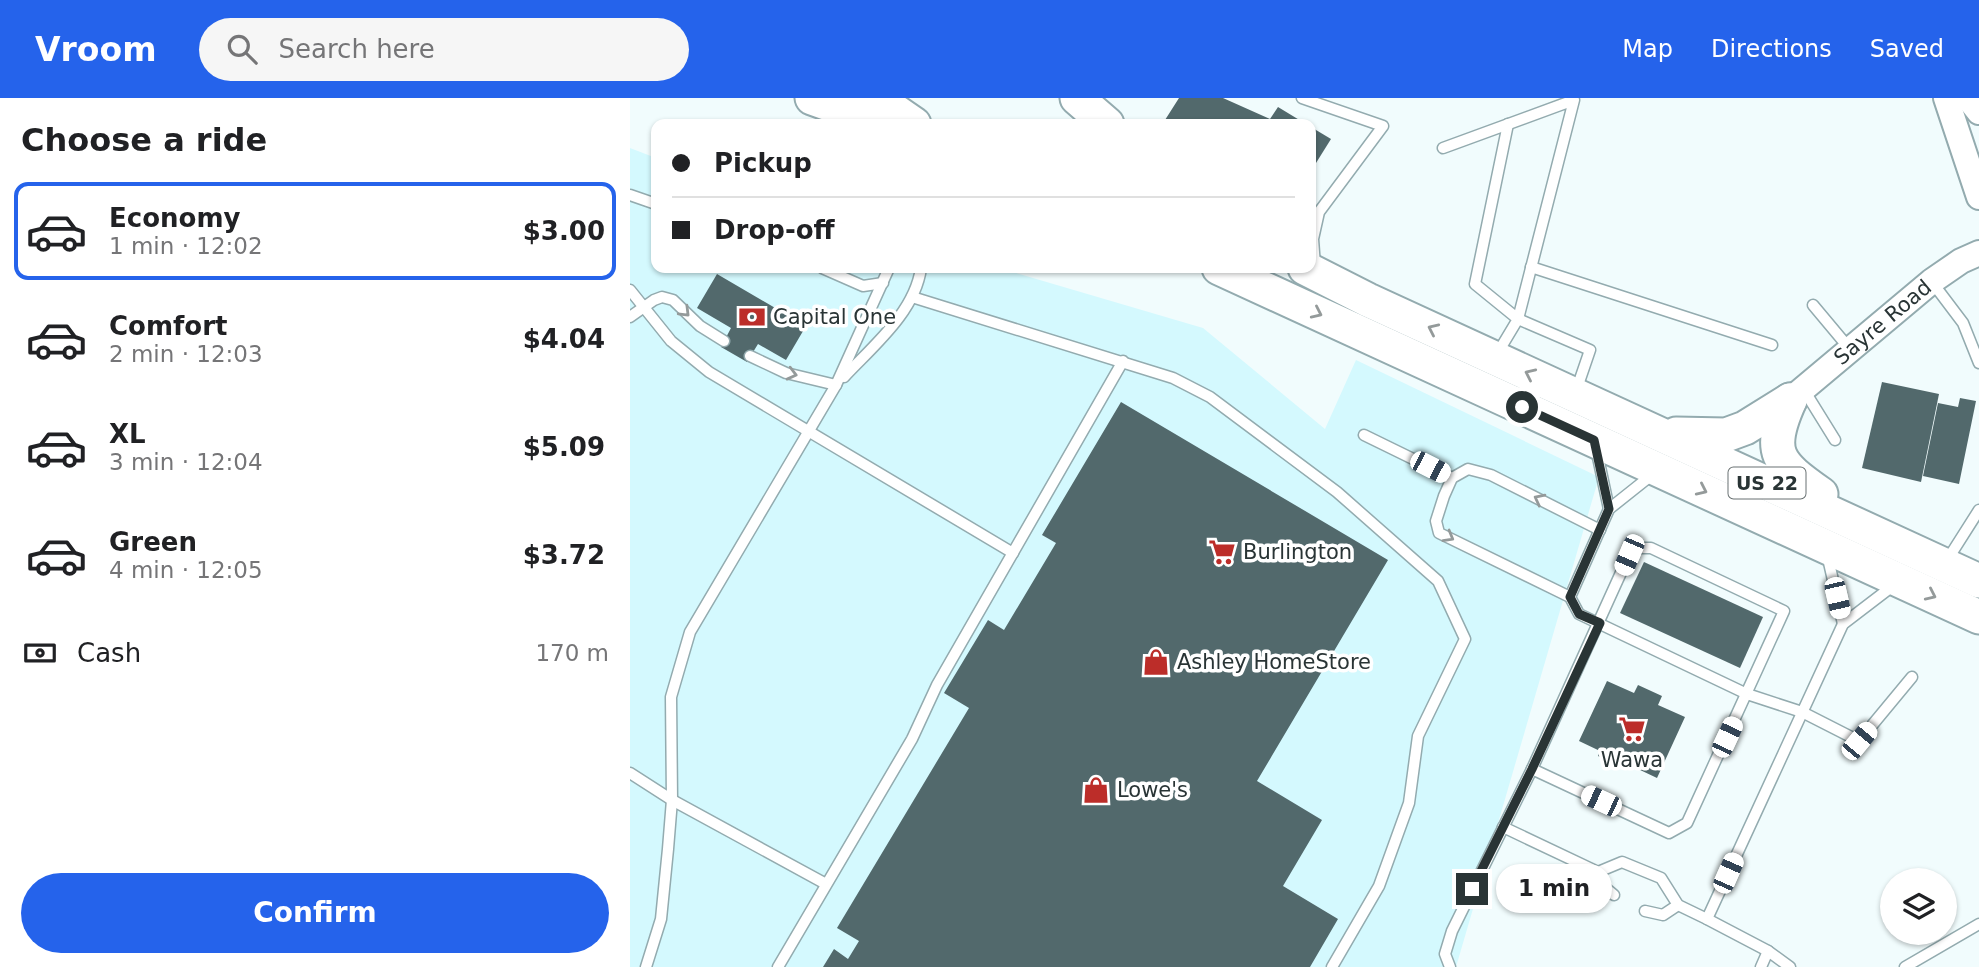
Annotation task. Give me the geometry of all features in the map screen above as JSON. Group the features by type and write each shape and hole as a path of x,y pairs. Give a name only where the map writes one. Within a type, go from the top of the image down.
{"highway":[{"path":"876,98 907,119"},
{"path":"1077,98 1101,119"},
{"path":"818,104 868,119"},
{"name":"US 22","path":"1230,273 1979,617"},
{"name":"US 22","path":"1314,273 1979,581"},
{"path":"1659,433 1726,435 1745,428 1797,394"},
{"path":"1797,394 1777,435 1778,454 1783,463 1800,479 1874,532"}],"street":[{"path":"1946,98 1979,197"},
{"path":"1968,98 1979,112"},
{"path":"1962,148 1979,169"},
{"name":"Sayre Road","path":"1797,394 1932,281 1961,261 1979,253"}],"lane":[{"path":"1302,98 1383,126 1319,212 1316,228"},
{"path":"1443,148 1574,100 1518,319 1495,358"},
{"path":"1508,124 1475,284 1518,319 1590,350 1575,394"},
{"path":"630,195 651,202"},
{"path":"1316,207 1326,202"},
{"path":"1531,267 1772,345"},
{"path":"832,273 863,286 883,283"},
{"path":"646,967 661,919 672,800 671,696 690,632 836,385 887,273"},
{"path":"836,385 883,335 912,297 919,273"},
{"path":"1932,281 1963,323 1979,363"},
{"path":"630,290 671,341 695,362 1013,553"},
{"path":"630,317 643,306 662,297 673,300 700,326 724,341"},
{"path":"912,297 1123,361 1201,391 1337,492 1438,581 1465,639 1418,736 1409,803 1379,886 1332,967"},
{"path":"1813,305 1850,349"},
{"path":"750,356 786,373 836,385"},
{"path":"778,967 912,739 937,685 1123,361"},
{"path":"1797,394 1835,440"},
{"path":"1364,435 1452,478"},
{"path":"1594,440 1609,509"},
{"path":"1600,530 1491,475 1468,469 1452,478 1436,521 1439,533 1570,597 1579,614 1747,694 1802,712 1859,741 1912,677"},
{"path":"1570,597 1609,509 1658,470"},
{"path":"1945,565 1979,510"},
{"path":"1825,547 1843,624"},
{"path":"1450,967 1445,954 1452,931 1532,769 1629,555 1639,548 1651,548 1784,611 1687,823 1669,834 1532,769"},
{"path":"1707,919 1843,624 1900,581"},
{"path":"630,773 672,800 826,884"},
{"path":"1503,827 1598,872 1602,885 1614,895"},
{"path":"1598,872 1622,862 1661,878 1678,905 1768,951 1790,967"},
{"path":"1645,911 1663,915 1678,905"},
{"path":"1905,967 1979,924"},
{"path":"1761,967 1768,951"}],"shaded area":[{"path":"630,148 651,156 651,273 1016,273 1203,328 1325,429 1356,360 1599,477 1456,967 630,967"}],"building":[{"path":"1179,98 1223,98 1270,119 1166,119"},
{"path":"1278,107 1298,119 1270,119"},
{"path":"1316,130 1331,139 1316,163"},
{"name":"Capital One","path":"717,274 806,326 786,360 758,344 747,362 721,347 731,328 697,308"},
{"path":"1882,382 1939,394 1921,482 1862,468"},
{"path":"1960,398 1976,401 1959,484 1923,476 1938,403 1958,407"},
{"path":"1121,402 1388,560 1257,781 1322,820 1283,886 1338,919 1310,967 823,967 834,949 848,959 859,941 837,928 969,708 944,693 988,620 1004,630 1056,543 1042,535"},
{"path":"1644,562 1763,617 1740,668 1620,613"},
{"name":"Wawa","path":"1607,681 1634,693 1638,685 1662,696 1658,705 1685,717 1657,778 1619,760 1617,765 1598,756 1600,751 1579,741"}],"place":[{"name":"Capital One","path":"752,317"},
{"name":"Burlington","path":"1222,552"},
{"name":"Ashley HomeStore","path":"1156,662"},
{"name":"Wawa","path":"1632,729"},
{"name":"Lowe's","path":"1096,790"}],"route":[{"path":"1472,889 1600,623 1579,614 1570,597 1609,509 1594,440 1522,407"}]}
